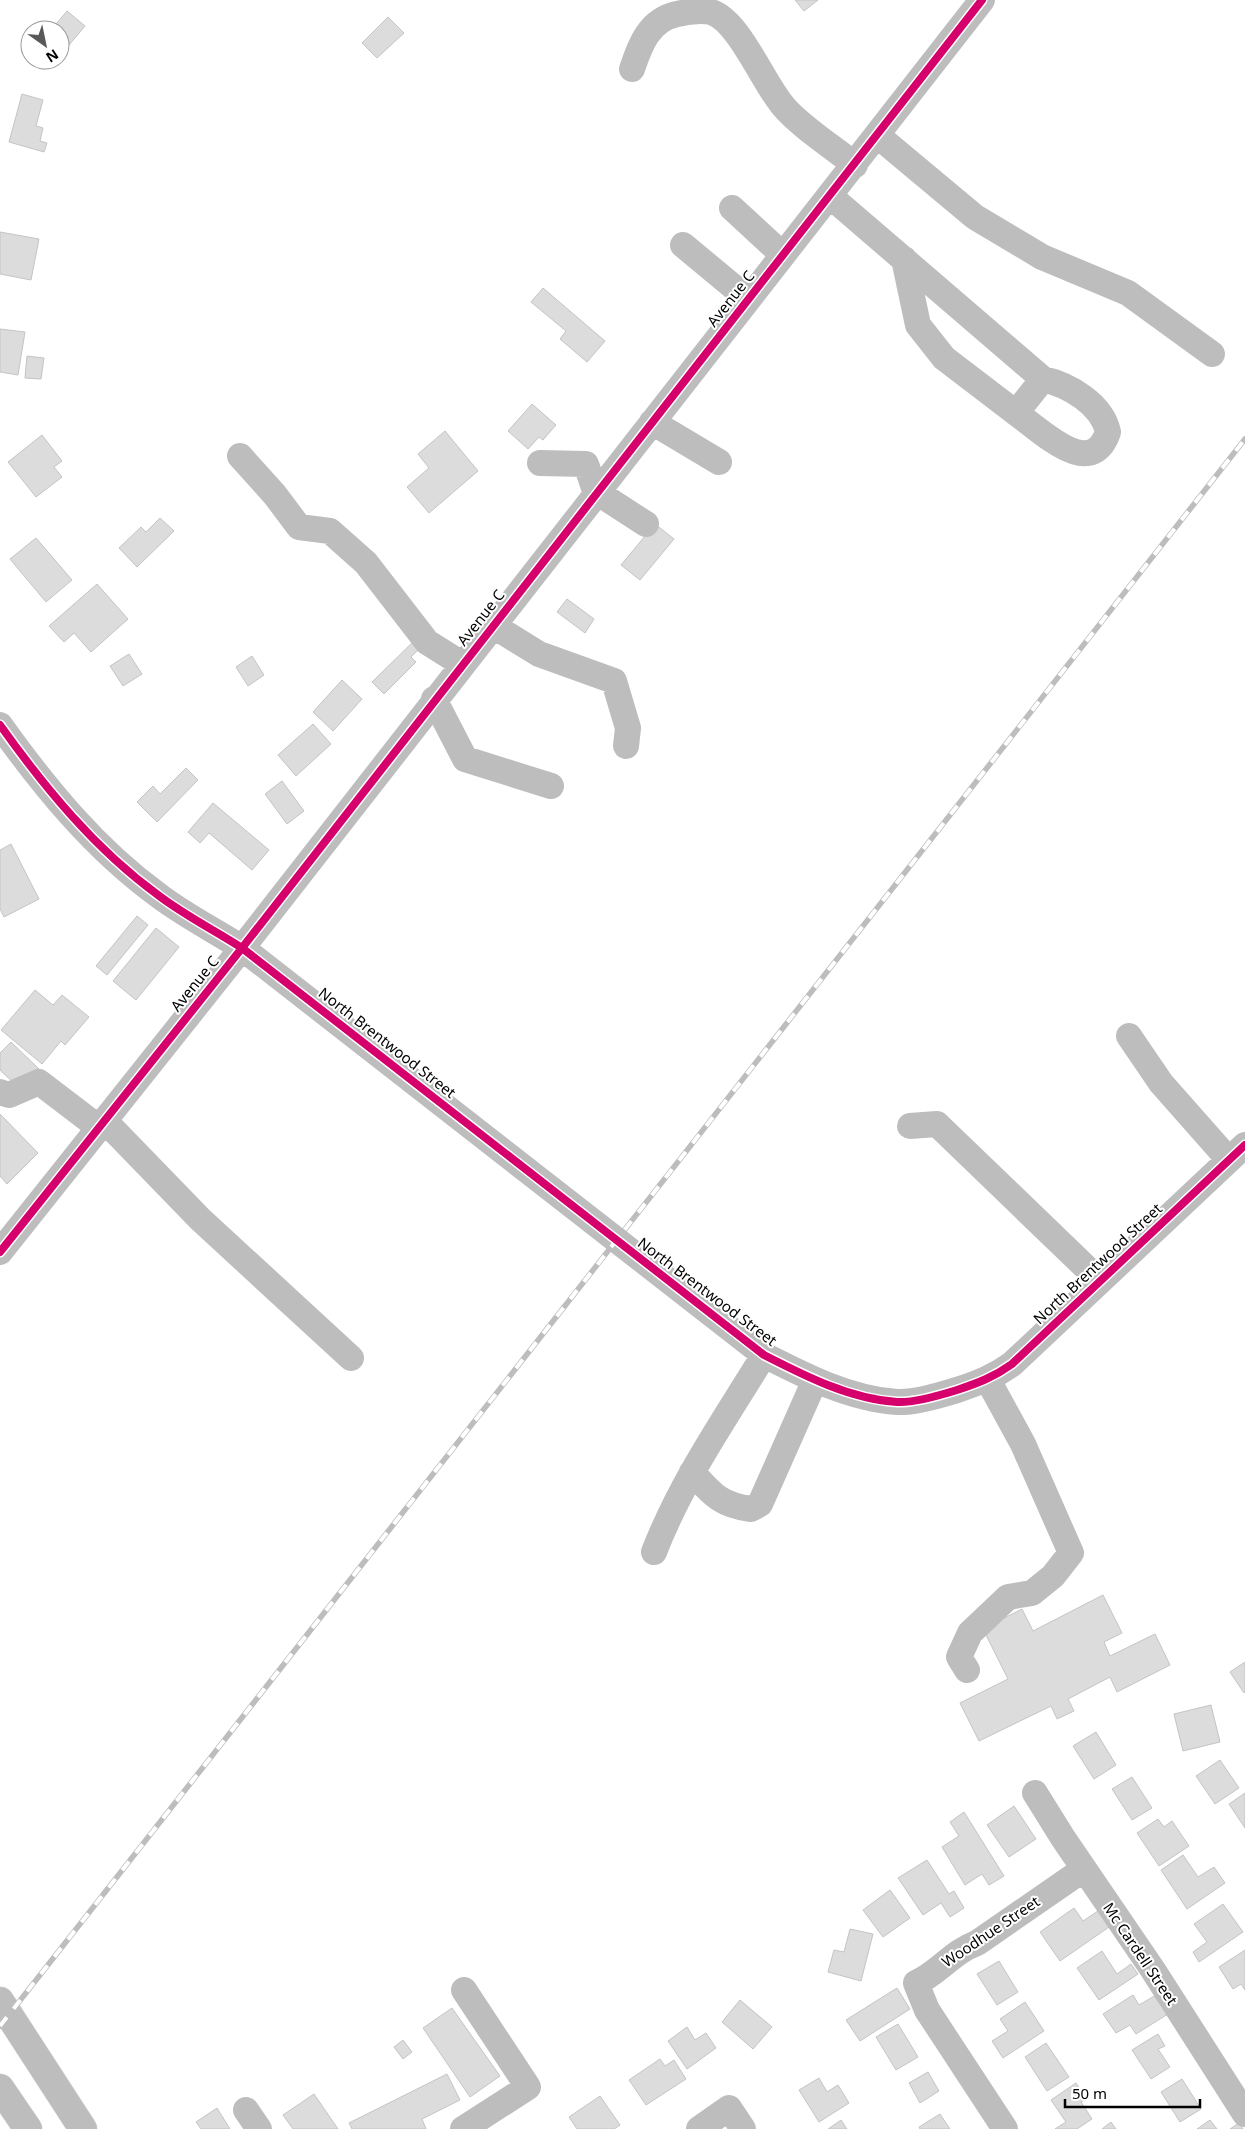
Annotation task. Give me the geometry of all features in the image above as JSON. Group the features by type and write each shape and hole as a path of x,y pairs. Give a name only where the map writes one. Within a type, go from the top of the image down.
{"main road":[{"path":"0,2001 83,2129"},
{"path":"0,2088 28,2129"}],"street":[{"name":"Avenue C","path":"0,1252 8,1224 101,1124 242,948 434,699 878,136 982,0"},
{"path":"632,69 639,48 652,25 674,15 694,10 712,12 725,21 742,42 770,89 785,109 855,165"},
{"path":"878,136 975,218 1042,257 1128,293 1212,354"},
{"path":"830,196 904,259 1043,379 1061,386 1085,400 1100,412 1108,432 1105,441 1093,452 1079,454 1068,450 944,358 918,325 904,259"},
{"path":"732,208 783,255"},
{"path":"683,245 748,299"},
{"path":"1016,413 1043,379"},
{"path":"652,422 719,462"},
{"path":"240,456 275,495 299,527 330,531 366,563 427,642 462,664"},
{"path":"540,463 586,464 595,491 646,524"},
{"path":"492,625 539,654 614,681 628,728 626,746"},
{"path":"434,699 465,759 551,786"},
{"name":"North Brentwood Street","path":"0,725 34,772 115,860 158,896 242,948 764,1355 816,1380 848,1392 898,1402 946,1393 988,1380 1012,1364 1237,1153"},
{"path":"1129,1036 1161,1083 1237,1153"},
{"path":"0,1092 10,1095 39,1082 101,1124 200,1219 351,1358"},
{"path":"910,1126 937,1124 1100,1281"},
{"path":"654,1552 667,1518 692,1472 764,1355"},
{"path":"692,1472 714,1497 725,1503 750,1509 760,1504 816,1380"},
{"path":"967,1670 959,1657 970,1632 1008,1598 1032,1594 1052,1576 1071,1553 1023,1444 988,1380"},
{"name":"Mc Cardell Street","path":"1035,1793 1153,1970 1245,2114"},
{"name":"Woodhue Street","path":"1005,2129 927,2010 916,1983 925,1979 963,1948 978,1943 1084,1869"},
{"path":"463,2129 528,2087 464,1990"},
{"path":"698,2129 728,2108 743,2129"}],"building":[{"path":"795,0 818,0 804,11"},
{"path":"67,11 85,26 70,44 70,20 59,20"},
{"path":"388,17 404,33 377,58 362,43"},
{"path":"22,94 43,100 36,126 43,128 40,141 47,143 44,152 9,142"},
{"path":"0,232 39,239 31,280 0,274"},
{"path":"543,288 605,341 587,362 560,339 566,331 531,302"},
{"path":"0,329 25,332 18,375 0,372"},
{"path":"27,356 44,358 41,379 25,378"},
{"path":"532,404 556,425 543,440 539,437 528,449 508,431"},
{"path":"445,431 478,471 429,513 407,487 429,468 418,454"},
{"path":"42,435 62,461 54,467 62,477 36,497 8,462"},
{"path":"160,518 174,531 137,567 119,548 141,527 146,532"},
{"path":"655,524 674,539 640,580 621,565"},
{"path":"36,538 72,580 46,602 10,559"},
{"path":"97,584 128,619 91,652 74,633 64,642 49,626"},
{"path":"567,599 594,619 585,633 557,612"},
{"path":"415,640 421,647 411,657 416,662 384,694 372,682"},
{"path":"129,654 142,674 123,686 110,666"},
{"path":"252,656 264,675 248,686 236,667"},
{"path":"342,680 362,699 333,731 313,712"},
{"path":"313,724 331,744 296,776 278,755"},
{"path":"186,768 198,780 157,822 137,802 153,786 160,794"},
{"path":"282,781 304,811 287,824 265,794"},
{"path":"213,803 269,850 252,870 209,833 200,843 188,832"},
{"path":"11,844 39,899 4,917 0,909 0,850"},
{"path":"137,916 148,925 107,975 96,966"},
{"path":"156,928 179,947 136,1000 113,981"},
{"path":"35,990 53,1005 62,995 89,1017 65,1045 61,1041 42,1064 1,1030"},
{"path":"11,1042 39,1069 20,1089 0,1070 0,1053"},
{"path":"0,1114 38,1153 7,1184 0,1176"},
{"path":"1103,1595 1122,1633 1104,1642 1110,1656 1155,1634 1170,1665 1117,1692 1110,1677 1068,1699 1074,1711 1057,1719 1051,1706 979,1741 960,1703 1008,1679 983,1629 1022,1609 1033,1631"},
{"path":"1245,1662 1245,1692 1244,1693 1230,1672"},
{"path":"1211,1705 1220,1742 1183,1751 1174,1714"},
{"path":"1096,1732 1116,1765 1094,1779 1073,1746"},
{"path":"1220,1760 1239,1788 1215,1804 1196,1776"},
{"path":"1132,1777 1152,1808 1132,1820 1112,1789"},
{"path":"1245,1793 1245,1828 1229,1804"},
{"path":"1014,1806 1036,1839 1009,1857 987,1825"},
{"path":"964,1812 1004,1876 989,1885 982,1874 965,1885 942,1847 959,1836 950,1822"},
{"path":"1158,1819 1164,1827 1172,1821 1189,1846 1159,1866 1137,1833"},
{"path":"1183,1855 1198,1877 1214,1867 1225,1883 1187,1909 1161,1870"},
{"path":"927,1860 949,1894 954,1891 964,1908 950,1917 941,1903 923,1915 898,1878"},
{"path":"890,1890 910,1918 883,1937 863,1910"},
{"path":"1223,1904 1243,1932 1199,1962 1193,1952 1207,1942 1194,1924"},
{"path":"1074,1908 1083,1921 1101,1909 1112,1925 1060,1961 1040,1932"},
{"path":"850,1929 873,1934 861,1981 828,1972 834,1950 844,1952"},
{"path":"1245,1950 1245,1990 1241,1984 1233,1989 1219,1967"},
{"path":"1102,1951 1117,1974 1131,1964 1138,1974 1099,2000 1077,1968"},
{"path":"999,1961 1018,1992 997,2005 977,1974"},
{"path":"897,1988 910,2009 860,2041 846,2020"},
{"path":"1133,1995 1139,2005 1156,1995 1168,2014 1136,2034 1130,2025 1116,2033 1103,2014"},
{"path":"740,2000 772,2027 753,2049 722,2022"},
{"path":"1025,2002 1044,2031 1003,2058 992,2041 1008,2031 1000,2019"},
{"path":"452,2008 500,2076 470,2097 423,2028"},
{"path":"898,2024 918,2057 896,2070 876,2037"},
{"path":"687,2027 695,2040 706,2033 716,2048 687,2069 668,2041"},
{"path":"1158,2034 1165,2046 1158,2049 1170,2067 1151,2079 1132,2050"},
{"path":"403,2040 412,2052 403,2059 394,2047"},
{"path":"1046,2043 1069,2077 1047,2091 1025,2057"},
{"path":"660,2059 665,2066 674,2060 686,2079 646,2105 629,2080"},
{"path":"928,2072 939,2091 920,2103 909,2083"},
{"path":"447,2074 460,2100 422,2119 426,2129 352,2129 349,2123"},
{"path":"819,2078 827,2092 838,2085 849,2103 819,2122 799,2090"},
{"path":"1182,2079 1201,2109 1180,2122 1161,2092"},
{"path":"1076,2083 1086,2099 1081,2102 1092,2119 1077,2129 1055,2129 1066,2122 1051,2100"},
{"path":"314,2094 338,2129 293,2129 283,2115"},
{"path":"600,2096 620,2125 614,2129 577,2129 569,2117"},
{"path":"217,2108 230,2129 201,2129 196,2122"},
{"path":"940,2114 950,2129 920,2129 919,2127"},
{"path":"841,2120 847,2129 828,2129"},
{"path":"1210,2120 1217,2129 1197,2129"},
{"path":"1111,2122 1116,2129 1102,2129"},
{"path":"1239,2123 1243,2129 1230,2129"}],"railway":[{"path":"0,2026 1245,439"}],"cycle path":[{"path":"0,1252 242,948 982,0"},
{"path":"0,725 35,772 72,816 92,838 135,877 178,909 242,948 764,1355 812,1378 845,1391 879,1400 911,1401 965,1387 999,1373 1012,1364 1245,1145"}]}
